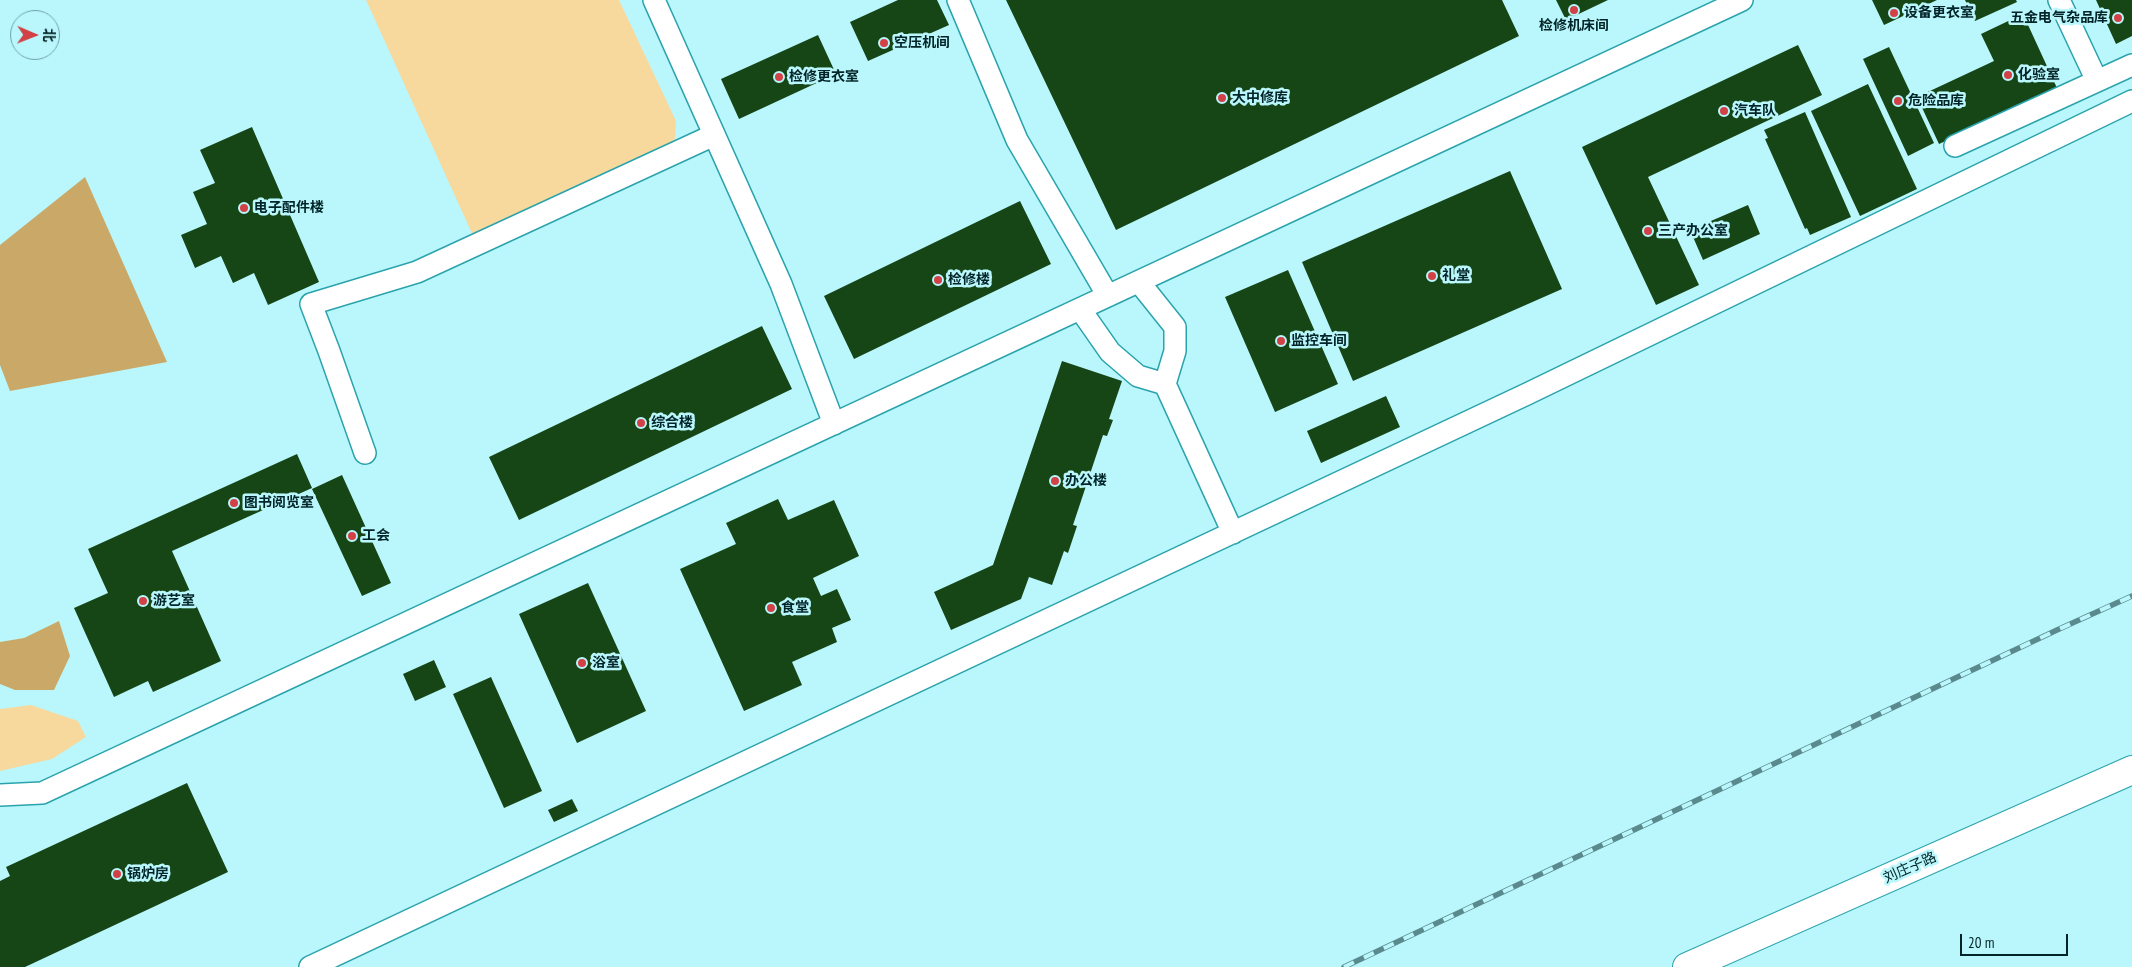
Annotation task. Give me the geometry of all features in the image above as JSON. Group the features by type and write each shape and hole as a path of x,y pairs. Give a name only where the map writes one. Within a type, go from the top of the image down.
{"street":[{"name":"刘庄子路","path":"1687,967 2132,770"}],"lane":[{"path":"654,0 781,284 834,424"},
{"path":"958,0 1017,140 1108,296"},
{"path":"0,795 42,793 1742,0"},
{"path":"2059,0 2097,81"},
{"path":"1955,146 2132,65"},
{"path":"310,967 1527,394 2132,101"},
{"path":"365,453 330,351 311,304 418,272 714,135"},
{"path":"1139,282 1175,327 1175,351 1164,384 1233,533"},
{"path":"1080,309 1110,352 1138,376 1164,384"}],"shaded area":[{"path":"366,0 619,0 676,121 675,138 669,152 475,240"},
{"path":"85,177 167,362 10,391 0,365 0,245"},
{"path":"59,621 70,656 54,690 15,690 0,684 0,642 24,638"},
{"path":"31,705 78,721 86,737 52,759 0,771 0,709"}],"building":[{"name":"空压机间","path":"898,0 937,0 949,25 868,61 850,22"},
{"name":"大中修库","path":"1006,0 1502,0 1519,36 1116,230"},
{"name":"检修机床间","path":"1556,0 1608,0 1566,20"},
{"name":"设备更衣室","path":"1872,0 1937,0 1884,25"},
{"name":"设备更衣室","path":"1965,0 2016,0 2017,2 1975,21"},
{"name":"五金电气杂品库","path":"2096,0 2132,0 2132,36 2116,44"},
{"name":"化验室","path":"2023,14 2057,88 1939,144 1917,97 1994,61 1981,34"},
{"name":"检修更衣室","path":"818,35 836,74 739,119 721,79"},
{"path":"1798,45 1822,95 1648,177 1699,285 1656,305 1582,147"},
{"name":"危险品库","path":"1889,47 1934,143 1908,156 1863,59"},
{"path":"1868,84 1917,189 1860,216 1811,111"},
{"path":"1805,112 1851,217 1810,235 1807,228 1805,229 1765,139 1768,138 1764,130"},
{"name":"电子配件楼","path":"252,127 319,282 268,305 254,273 233,283 221,256 195,268 181,235 207,224 193,192 215,183 200,150"},
{"name":"礼堂","path":"1510,171 1562,289 1353,381 1302,262"},
{"name":"检修楼","path":"1020,201 1051,264 854,359 824,296"},
{"path":"1748,205 1760,234 1703,260 1690,230"},
{"name":"监控车间","path":"1288,270 1338,384 1275,412 1225,297"},
{"name":"综合楼","path":"762,326 792,389 519,520 489,457"},
{"name":"办公楼","path":"1062,361 1122,381 1109,419 1113,420 1107,436 1103,435 1073,525 1077,526 1068,553 1064,551 1052,585 1029,577 1021,599 951,630 934,592 993,565"},
{"path":"1386,396 1400,427 1321,463 1307,431"},
{"name":"游艺室","path":"297,454 312,488 172,551 221,661 153,692 148,681 114,697 74,608 108,593 88,549"},
{"name":"工会","path":"342,475 391,583 362,596 312,489"},
{"name":"食堂","path":"778,499 788,520 834,500 859,556 813,578 821,596 837,589 851,620 832,628 837,642 792,662 802,685 744,711 680,569 736,544 726,523"},
{"name":"浴室","path":"588,583 646,711 577,743 519,614"},
{"path":"434,660 446,687 415,701 403,674"},
{"path":"491,677 542,791 504,808 453,694"},
{"name":"锅炉房","path":"187,783 228,872 25,967 0,967 0,881 10,876 6,867"},
{"path":"572,799 578,811 554,822 548,810"}],"railway":[{"path":"1344,967 2132,596"}],"place":[{"name":"检修机床间","path":"1574,10"},
{"name":"设备更衣室","path":"1894,13"},
{"name":"五金电气杂品库","path":"2118,18"},
{"name":"空压机间","path":"884,43"},
{"name":"化验室","path":"2008,75"},
{"name":"检修更衣室","path":"779,77"},
{"name":"大中修库","path":"1222,98"},
{"name":"危险品库","path":"1898,101"},
{"name":"汽车队","path":"1724,111"},
{"name":"电子配件楼","path":"244,208"},
{"name":"三产办公室","path":"1648,231"},
{"name":"礼堂","path":"1432,276"},
{"name":"检修楼","path":"938,280"},
{"name":"监控车间","path":"1281,341"},
{"name":"综合楼","path":"641,423"},
{"name":"办公楼","path":"1055,481"},
{"name":"图书阅览室","path":"234,503"},
{"name":"工会","path":"352,536"},
{"name":"游艺室","path":"143,601"},
{"name":"食堂","path":"771,608"},
{"name":"浴室","path":"582,663"},
{"name":"锅炉房","path":"117,874"}]}
